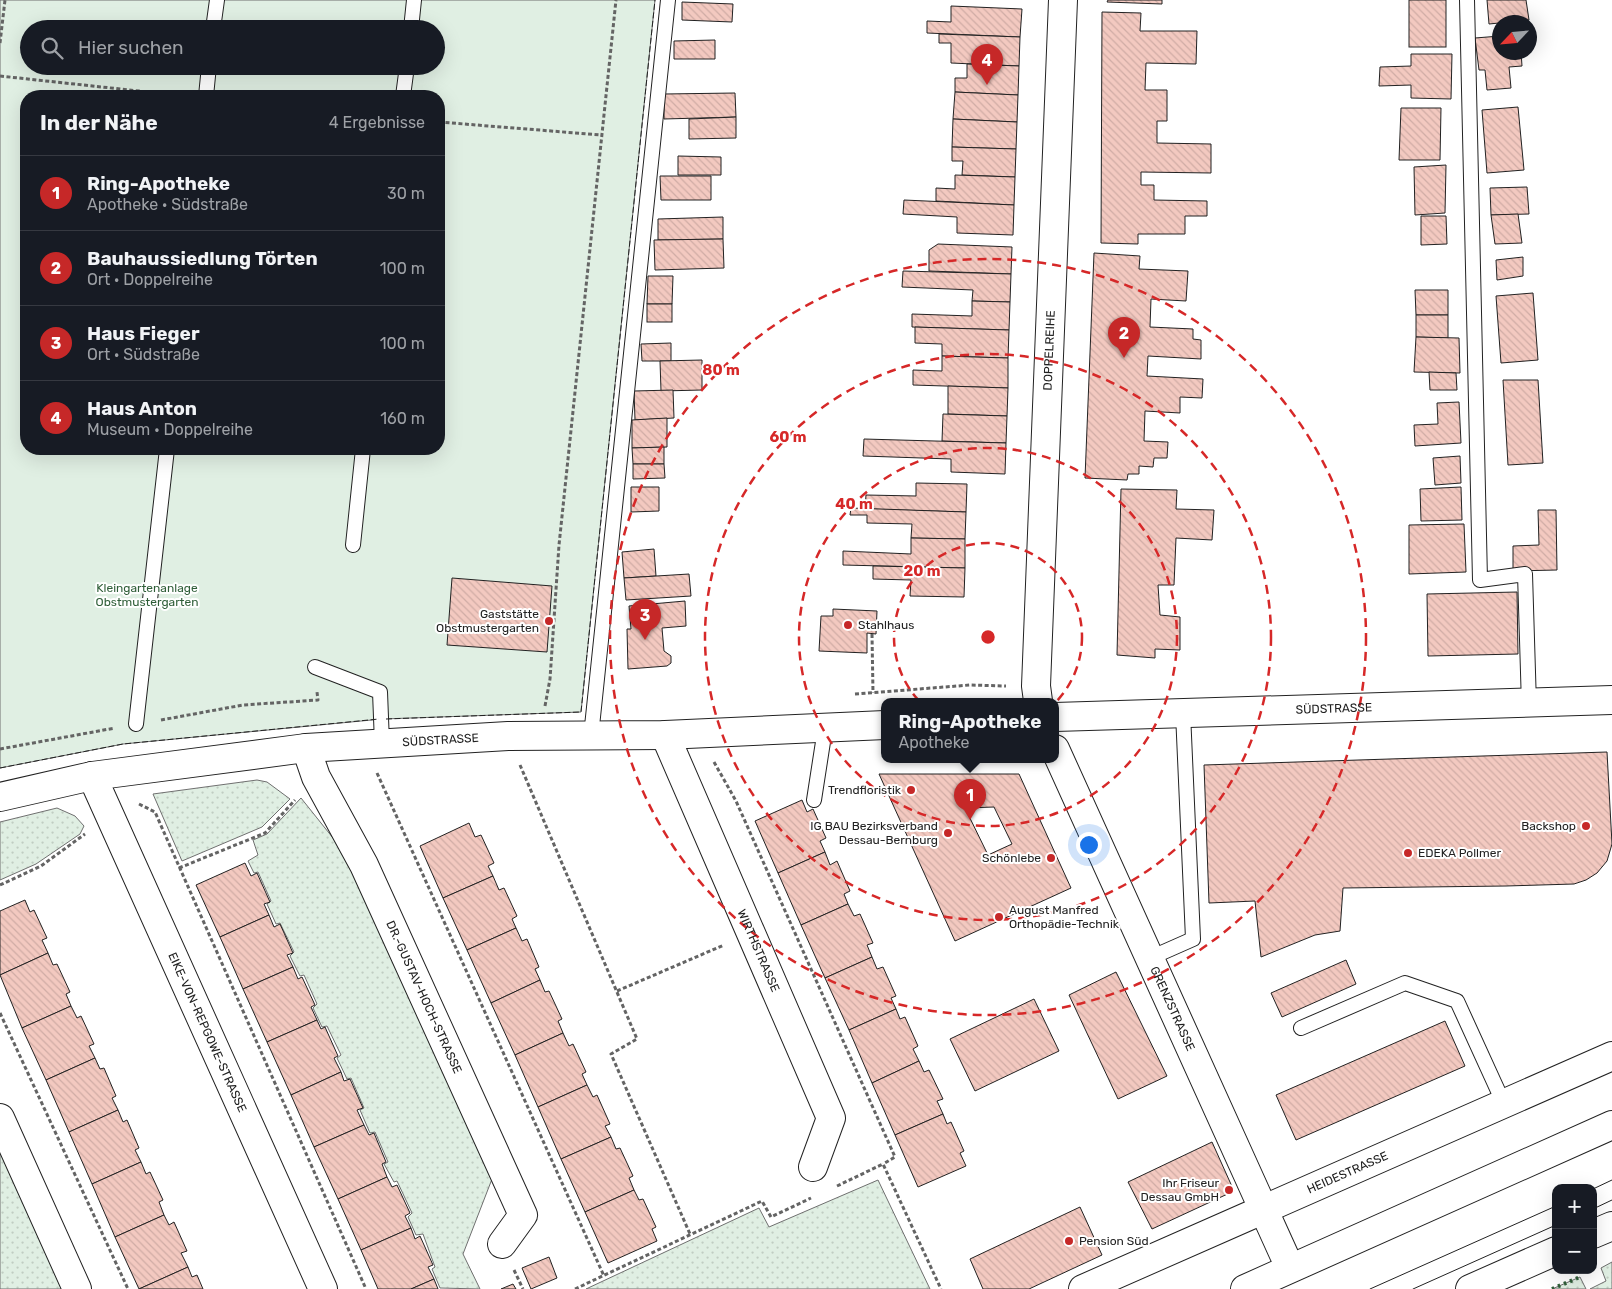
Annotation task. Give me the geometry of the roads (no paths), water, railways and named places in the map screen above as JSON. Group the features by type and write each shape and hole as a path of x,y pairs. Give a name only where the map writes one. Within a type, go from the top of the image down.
{"street":[{"name":"DOPPELREIHE","path":"1037,694 1063,0"},
{"name":"SÜDSTRASSE","path":"1059,717 1612,700"},
{"name":"SÜDSTRASSE","path":"0,797 92,776 306,748 508,736 711,733 879,726"},
{"name":"WIRTHSTRASSE","path":"665,734 831,1118 813,1167"},
{"name":"DR.-GUSTAV-HOCH-STRASSE","path":"306,748 316,776 364,866 523,1215 502,1244"},
{"name":"GRENZSTRASSE","path":"1059,758 1290,1268"},
{"name":"EIKE-VON-REPGOWE-STRASSE","path":"92,776 100,821 323,1289"},
{"name":"HEIDESTRASSE","path":"1083,1289 1612,1056"},
{"path":"0,1118 77,1289"},
{"path":"1245,1289 1612,1125"},
{"path":"1597,1232 1612,1226"},
{"path":"1470,1289 1552,1253"}],"lane":[{"path":"215,20 217,0"},
{"path":"412,20 414,0"},
{"path":"591,736 668,0"},
{"path":"1467,0 1480,580 1525,574 1529,704"},
{"path":"207,90 208,75"},
{"path":"404,90 406,75"},
{"path":"136,724 166,455"},
{"path":"352,545 363,455"},
{"path":"315,667 380,692 373,744"},
{"path":"1150,958 1193,939 1183,713"},
{"path":"814,800 825,729"},
{"path":"1301,1028 1405,982 1457,1001 1504,1104"}],"tram line":[{"path":"1597,1187 1612,1180"},
{"path":"1597,1207 1612,1200"},
{"path":"1370,1289 1552,1208"},
{"path":"1413,1289 1552,1227"}],"place":[{"name":"Haus Anton","path":"987,85"},
{"name":"Bauhaussiedlung Törten","path":"1124,358"},
{"name":"Gaststätte Obstmustergarten","path":"549,621"},
{"name":"Stahlhaus","path":"848,625"},
{"name":"Haus Fieger","path":"645,640"},
{"name":"Trendfloristik","path":"911,790"},
{"name":"Ring-Apotheke","path":"970,820"},
{"name":"Backshop","path":"1586,826"},
{"name":"IG BAU Bezirksverband Dessau-Bernburg","path":"948,833"},
{"name":"EDEKA Pollmer","path":"1408,853"},
{"name":"Schönlebe","path":"1051,858"},
{"name":"August Manfred Orthopädie-Technik","path":"999,917"},
{"name":"Ihr Friseur Dessau GmbH","path":"1229,1190"},
{"name":"Pension Süd","path":"1069,1241"}],"park label":[{"name":"Kleingartenanlage Obstmustergarten","path":"147,595"}]}
